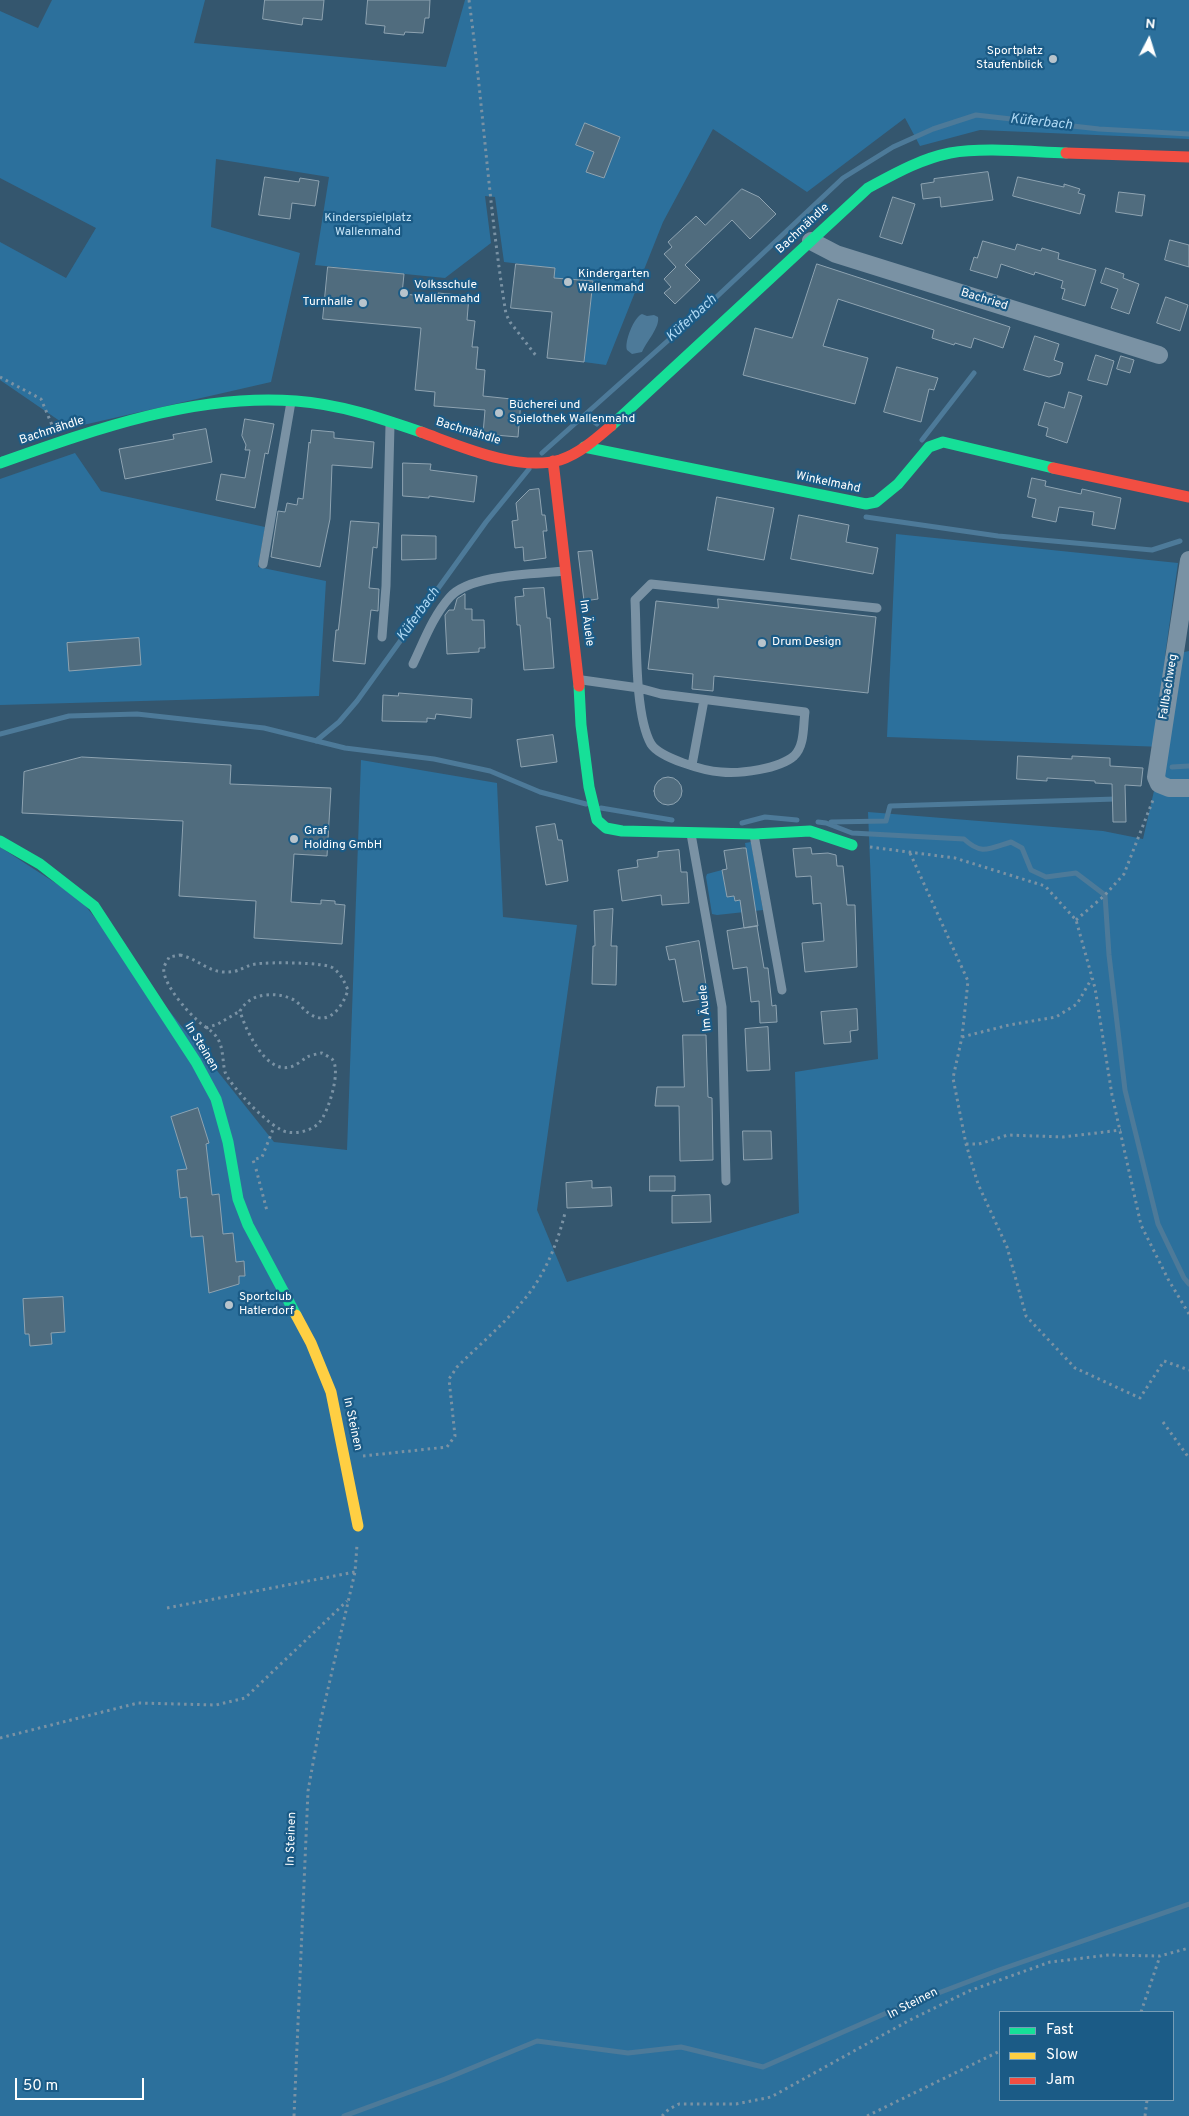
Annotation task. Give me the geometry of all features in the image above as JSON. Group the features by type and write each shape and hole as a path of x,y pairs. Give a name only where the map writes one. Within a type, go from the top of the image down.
{"street":[{"name":"Bachmähdle","path":"0,463 59,442 192,407 231,402 292,400 337,406 489,455 530,462 550,461 572,455 600,436 868,188 909,166 950,153 987,151 1189,157"},
{"name":"Bachried","path":"811,241 836,254 1159,355"},
{"name":"Winkelmahd","path":"584,447 866,504 876,502 898,484 928,447 943,442 1101,479 1189,497"},
{"name":"Im Äuele","path":"550,461 579,680 581,725 589,787 597,820 606,828 622,831 691,834 754,834 810,831 852,845"},
{"name":"Fallbachweg","path":"1159,784 1156,776 1189,560"},
{"path":"1159,784 1169,788 1189,788"},
{"name":"In Steinen","path":"0,841 40,864 94,906 196,1062 216,1099 228,1142 238,1199 252,1234 311,1343 330,1392 358,1526"}],"lane":[{"path":"263,564 292,400"},
{"path":"382,637 386,586 390,422"},
{"path":"413,664 433,621 451,595 470,584 490,578 565,571"},
{"path":"579,680 596,684 639,688 661,694 805,712 801,743 795,755 780,765 749,771 720,772 668,757 652,746 645,731 639,688 635,600 651,584 877,608"},
{"path":"692,765 704,700"},
{"name":"Im Äuele","path":"691,834 722,1007 726,1181"},
{"path":"754,834 782,990"}],"path":[{"path":"469,0 492,210 506,314 537,357"},
{"path":"0,377 42,399 59,442"},
{"path":"1076,920 1105,895 1124,874 1159,784"},
{"path":"852,845 956,858 1045,886 1076,920 1092,978 1112,1095 1141,1225 1168,1279 1189,1314"},
{"path":"910,853 968,981 962,1037 953,1078 966,1144 978,1184 1007,1247 1026,1316 1075,1368 1140,1398 1164,1361 1189,1370"},
{"path":"206,1028 218,1024 240,1011 245,1002 258,996 277,994 294,999 311,1015 323,1018 336,1013 344,1003 348,990 343,977 332,966 274,962 254,964 238,972 221,972 204,966 191,957 180,955 169,957 164,967 164,977 170,988 194,1018 206,1028 216,1036 222,1049 226,1072 233,1085 274,1127 286,1132 305,1132 319,1123 331,1099 337,1070 332,1059 322,1053 309,1056 290,1068 276,1067 266,1061 244,1024 240,1011"},
{"path":"962,1037 1056,1017 1077,1004 1092,978"},
{"path":"252,1234 267,1226 268,1218 253,1160 262,1157 274,1127"},
{"path":"966,1144 979,1144 1008,1135 1063,1138 1121,1130"},
{"path":"345,1458 447,1447 455,1436 449,1379 457,1367 523,1301 543,1272 559,1237 565,1213"},
{"path":"1163,1422 1189,1458"},
{"name":"In Steinen","path":"294,2116 308,1791 320,1718 355,1572 358,1526"},
{"path":"167,1608 355,1572"},
{"path":"0,1738 138,1702 216,1705 245,1698 347,1601"},
{"name":"In Steinen","path":"662,2116 669,2109 679,2104 736,2104 772,2097 908,2021 969,1991 1050,1962 1109,1955 1160,1956 1189,1948"},
{"path":"1141,2011 1160,1956"},
{"path":"867,2116 999,2051"},
{"path":"1145,2116 1148,2101"}],"green space":[{"name":"Kinderspielplatz Wallenmahd","path":"52,0 205,0 194,43 446,67 465,0 1189,0 1189,139 980,130 920,146 905,118 807,192 713,129 663,222 606,365 584,362 593,282 554,278 555,268 504,262 495,197 485,196 491,243 445,278 315,265 329,177 216,159 211,227 300,253 271,382 70,428 0,380 0,242 66,278 96,228 0,178 0,11 38,28"},
{"path":"75,453 101,491 265,527 258,567 326,581 319,696 0,705 0,479"},
{"path":"896,534 1178,563 1165,656 1189,651 1189,2116 0,2116 0,847 80,899 274,1142 347,1150 361,760 497,783 503,917 577,925 537,1210 567,1282 799,1213 795,1072 878,1059 868,812 1103,831 1143,839 1164,747 887,737"},
{"path":"751,842 763,910 712,914 707,874 722,870 727,897 753,893 745,843"}],"shaded area":[{"path":"642,314 658,317 657,325 642,352 632,354 627,350 626,346 628,336 636,320"}],"building":[{"path":"265,0 324,0 322,20 303,18 302,25 263,19"},
{"path":"368,0 430,0 429,18 425,18 423,33 405,32 404,35 384,33 385,26 366,24"},
{"path":"585,123 620,137 604,178 586,172 594,152 576,145"},
{"path":"988,172 993,200 941,207 940,197 923,199 921,184 934,182 934,179"},
{"path":"265,177 299,182 300,178 319,181 315,206 292,203 290,219 259,215"},
{"path":"1018,177 1064,187 1064,184 1080,189 1078,193 1085,195 1080,214 1013,196"},
{"path":"742,189 759,197 776,214 750,239 732,220 685,265 700,280 675,304 664,293 671,287 664,279 676,267 664,254 672,247 668,242 696,216 705,225"},
{"path":"1119,192 1145,195 1142,216 1116,212"},
{"path":"893,197 915,204 902,244 880,237"},
{"path":"1170,240 1189,245 1189,267 1165,260"},
{"path":"983,241 1015,250 1017,244 1041,251 1042,248 1059,253 1058,259 1096,270 1085,306 1062,299 1065,289 1061,288 1063,281 1035,272 1034,275 1001,264 997,278 970,270 974,257 977,258"},
{"path":"516,264 555,268 554,278 593,281 584,362 547,358 552,312 511,308"},
{"path":"817,264 1010,327 1003,348 974,338 971,348 955,343 954,345 932,338 934,330 838,299 823,346 868,358 855,404 743,375 755,328 792,338"},
{"path":"328,267 404,274 402,294 438,297 438,293 469,296 467,320 475,321 472,347 478,347 476,369 485,370 483,396 521,400 518,437 483,434 485,410 434,406 435,392 415,390 421,328 323,319"},
{"path":"1106,268 1124,274 1123,278 1139,284 1129,314 1111,308 1118,289 1101,283"},
{"path":"1166,297 1188,305 1180,331 1157,323"},
{"path":"1035,336 1059,344 1054,360 1063,363 1060,374 1049,377 1024,370"},
{"path":"1096,355 1114,361 1107,385 1088,380"},
{"path":"1121,356 1134,360 1130,373 1117,369"},
{"path":"897,367 938,378 934,390 929,389 921,422 884,412"},
{"path":"1069,392 1082,396 1067,443 1046,436 1048,428 1038,425 1045,402 1064,408"},
{"path":"245,419 274,424 268,454 265,453 255,508 216,500 221,474 245,478 250,450 245,450 246,445 242,436"},
{"path":"206,429 212,462 125,479 119,449 174,439 173,435"},
{"path":"312,430 334,432 334,438 374,442 372,468 332,465 330,519 320,567 271,557 278,511 285,512 287,503 297,505 298,498 303,499"},
{"path":"403,463 431,464 430,470 477,476 474,502 429,496 429,498 403,496"},
{"path":"1032,478 1046,481 1045,486 1081,494 1082,489 1121,498 1115,529 1092,525 1094,512 1059,507 1056,522 1032,517 1036,499 1028,497"},
{"path":"539,489 542,515 545,515 547,531 543,531 546,558 524,561 523,547 515,548 512,521 518,520 516,503 529,490"},
{"path":"717,497 774,508 764,560 708,550"},
{"path":"799,515 849,525 846,542 878,548 873,574 791,559"},
{"path":"351,521 379,523 377,548 373,547 369,588 379,589 378,611 371,610 365,664 333,661"},
{"path":"402,535 436,536 436,559 402,560"},
{"path":"592,551 598,599 584,601 578,552"},
{"path":"544,588 547,618 550,618 554,668 524,670 520,625 517,625 515,597 524,596 523,589"},
{"path":"465,594 465,609 472,609 472,620 484,620 485,648 479,648 479,652 447,654 445,615 449,610 454,610 457,599"},
{"name":"Drum Design","path":"718,599 876,617 868,693 714,676 713,691 692,689 693,674 648,669 656,601 718,608"},
{"path":"139,638 141,665 69,671 67,643"},
{"path":"399,693 472,699 471,718 436,714 435,719 427,718 427,722 382,721 383,695 398,696"},
{"path":"553,735 557,762 521,767 517,740"},
{"path":"1018,756 1072,759 1072,756 1110,758 1110,766 1143,768 1141,786 1125,785 1126,822 1113,822 1112,784 1047,778 1047,781 1017,779"},
{"name":"Graf Holding GmbH","path":"82,757 231,765 230,784 331,788 327,856 294,854 291,902 321,904 321,900 335,901 335,904 345,905 342,944 254,938 256,901 179,896 183,821 22,813 24,772"},
{"path":"668,777 678,781 682,791 678,801 668,805 658,801 654,791 658,781"},
{"path":"555,824 558,840 562,840 568,881 546,885 536,827"},
{"path":"746,848 758,926 744,928 740,900 735,901 734,896 727,897 722,870 727,869 724,851"},
{"path":"811,848 812,854 828,853 836,855 837,866 843,866 847,905 855,905 857,967 805,972 802,943 824,941 821,903 813,904 811,876 796,877 793,849"},
{"path":"679,850 681,872 687,872 689,903 662,905 661,895 622,901 618,870 638,867 637,860 658,857 658,852"},
{"path":"613,909 611,946 617,946 616,985 592,984 593,946 595,946 594,911"},
{"path":"757,926 764,968 768,968 772,1006 776,1005 777,1022 760,1023 759,1001 751,1002 747,967 733,969 727,931"},
{"path":"699,941 708,998 683,1002 675,959 669,960 666,947"},
{"path":"857,1009 858,1030 850,1031 851,1042 824,1044 821,1012"},
{"path":"768,1027 770,1070 747,1071 745,1029"},
{"path":"683,1035 706,1035 708,1097 712,1098 713,1160 680,1161 679,1106 655,1106 657,1087 684,1087"},
{"path":"198,1108 209,1143 206,1144 212,1195 219,1194 223,1234 233,1233 236,1262 244,1261 245,1276 239,1276 239,1284 209,1293 203,1236 191,1237 187,1197 180,1198 177,1170 187,1169 171,1117"},
{"path":"743,1131 771,1131 772,1159 744,1160"},
{"path":"650,1176 675,1176 675,1191 650,1191"},
{"path":"592,1181 592,1188 611,1187 612,1206 567,1208 566,1183"},
{"path":"710,1195 711,1222 672,1223 672,1196"},
{"path":"63,1297 65,1332 51,1333 52,1344 30,1346 29,1334 25,1334 23,1299"}],"waterway":[{"name":"Küferbach","path":"542,453 709,304 843,178 893,147 933,129 976,115 1099,129 1189,134"},
{"path":"922,440 974,373"},
{"path":"586,415 597,424"},
{"name":"Küferbach","path":"316,741 339,722 357,701 486,522 529,469"},
{"path":"866,517 998,536 1152,550 1180,541"},
{"path":"0,734 69,716 137,714 264,728 345,748 434,759 490,771 540,792 586,804"},
{"path":"1172,767 1189,766"},
{"path":"831,822 886,821 890,806 1116,799"},
{"path":"601,808 672,820"},
{"path":"742,823 765,817 797,820"},
{"path":"818,822 826,823 852,833 964,839 981,849 992,848 1011,842 1022,848 1031,870 1046,877 1076,873 1105,895 1109,955 1125,1090 1158,1224 1184,1278 1189,1284"},
{"path":"344,2116 445,2079 537,2041 628,2053 681,2047 763,2067 891,2011 999,1970 1189,1904"}],"traffic: fast":[{"path":"611,426 868,188 918,163 950,153 992,150 1066,153"},
{"path":"0,463 71,438 145,417 182,408 258,400 296,401 328,405 359,412 421,432"},
{"path":"584,447 866,504 876,502 898,484 929,447 943,442 1053,468"},
{"path":"579,686 581,725 589,787 597,820 606,828 622,831 754,834 810,831 852,845"},
{"path":"0,841 40,864 94,906 196,1062 216,1099 228,1142 238,1199 248,1225 296,1315"}],"traffic: slow":[{"path":"296,1315 311,1343 331,1392 358,1526"}],"traffic: jam":[{"path":"1066,153 1189,157"},
{"path":"421,432 489,456 526,463 544,463 560,460 574,454 611,426"},
{"path":"553,461 579,686"},
{"path":"1053,468 1189,497"}],"place":[{"name":"Sportplatz Staufenblick","path":"1053,59"},
{"name":"Kindergarten Wallenmahd","path":"568,282"},
{"name":"Volksschule Wallenmahd","path":"404,293"},
{"name":"Turnhalle","path":"363,303"},
{"name":"Bücherei und Spielothek Wallenmahd","path":"499,413"},
{"name":"Drum Design","path":"762,643"},
{"name":"Graf Holding GmbH","path":"294,839"},
{"name":"Sportclub Hatlerdorf","path":"229,1305"}]}
